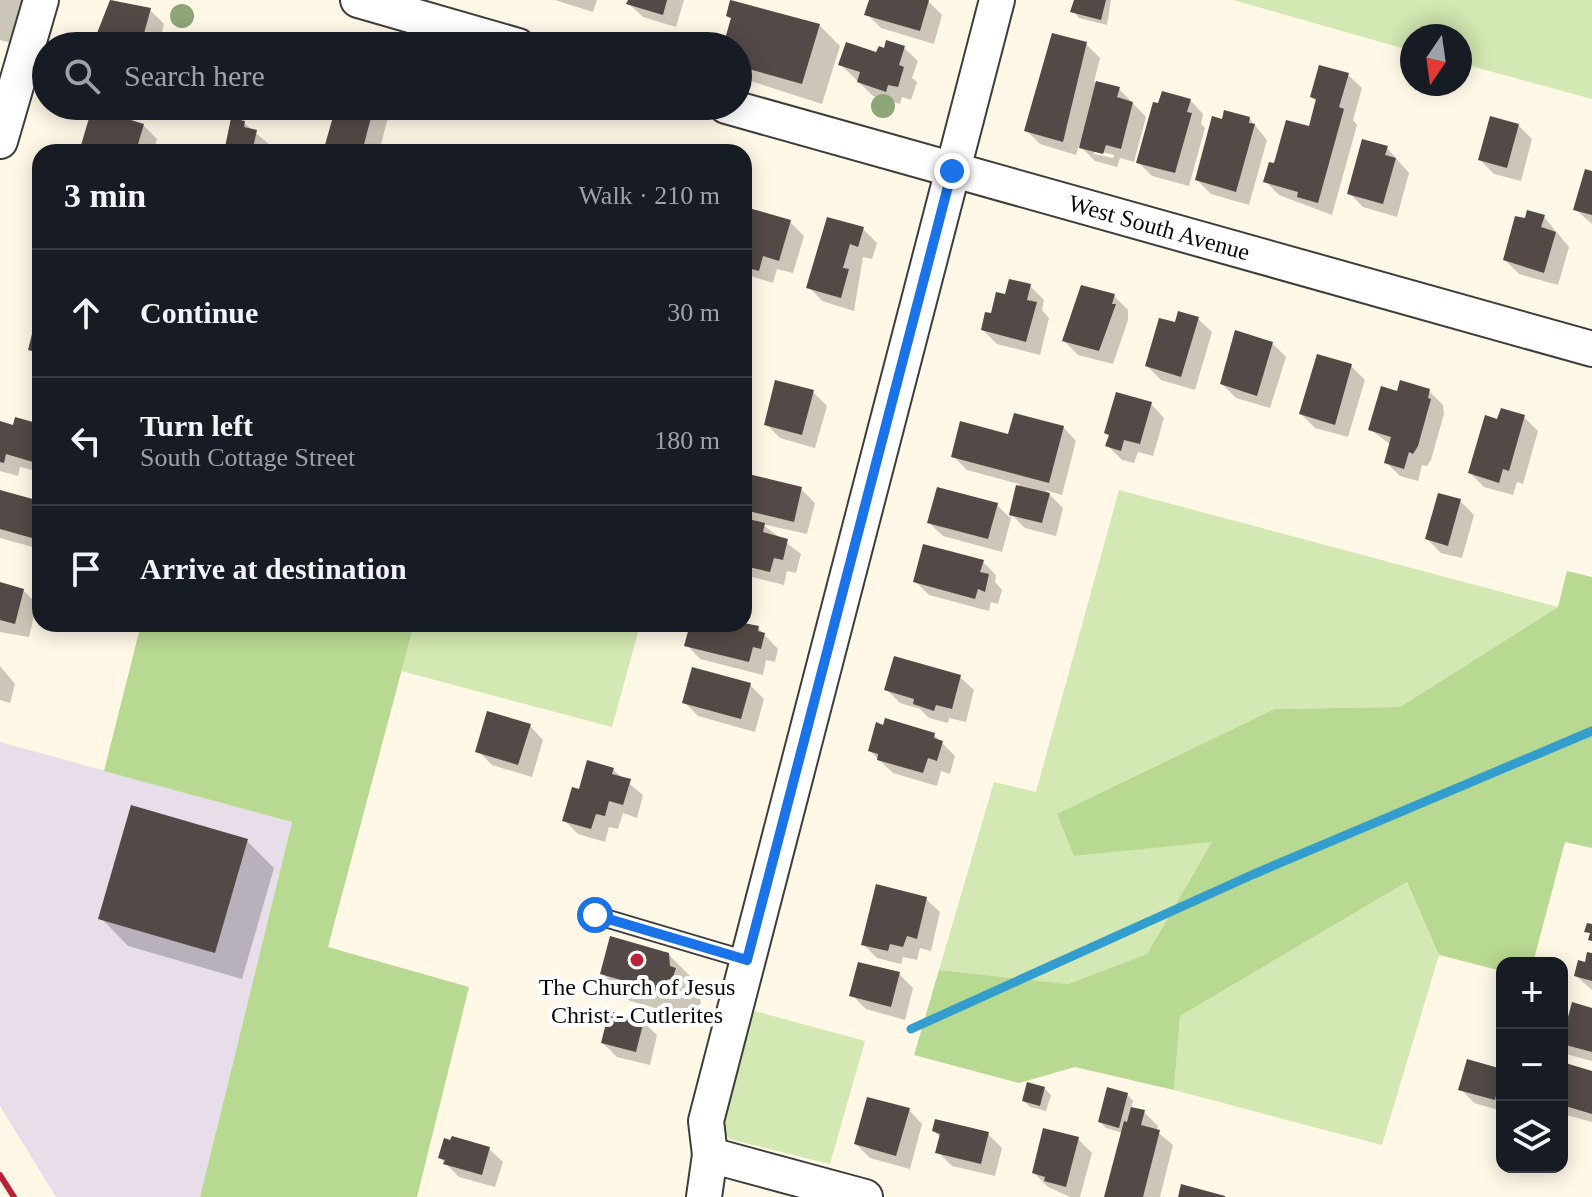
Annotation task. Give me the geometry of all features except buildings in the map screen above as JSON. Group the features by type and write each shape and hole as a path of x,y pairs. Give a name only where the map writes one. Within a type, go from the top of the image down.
{"street":[{"path":"0,141 41,0"},
{"path":"358,0 469,32"},
{"path":"704,1197 710,1155 706,1121 997,0"},
{"name":"West South Avenue","path":"752,113 1592,349"},
{"path":"710,1155 865,1197"}],"lane":[{"path":"595,915 747,960"}],"shaded area":[{"path":"0,742 292,822 200,1197 56,1197 0,1106"}],"green space":[{"path":"1233,0 1592,0 1592,99 1472,66 1472,24 1400,24 1400,48"},
{"path":"1119,490 1558,607 1400,707 1275,709 1075,856 1213,841 1147,954 1068,984 939,970 994,782 1036,792"},
{"path":"1567,571 1592,577 1592,848 1565,842 1535,957 1496,957 1496,969 1439,955 1407,882 1180,1016 1174,1090 1075,1067 1019,1083 914,1055 939,970 1068,984 1147,954 1212,842 1074,856 1057,814 1275,709 1400,707 1558,607"},
{"path":"139,632 412,632 328,947 469,987 417,1197 200,1197 292,822 104,771"},
{"path":"412,632 638,632 612,727 401,671"},
{"path":"1407,882 1439,955 1382,1145 1174,1090 1180,1016"},
{"path":"747,1009 865,1041 830,1164 729,1139 720,1121"}],"waterway":[{"path":"911,1029 1254,874 1592,731"}],"railway":[{"path":"0,1175 14,1197"}],"place":[{"name":"The Church of Jesus Christ - Cutlerites","path":"637,960"}],"route":[{"path":"595,915 747,960 952,171"}]}
